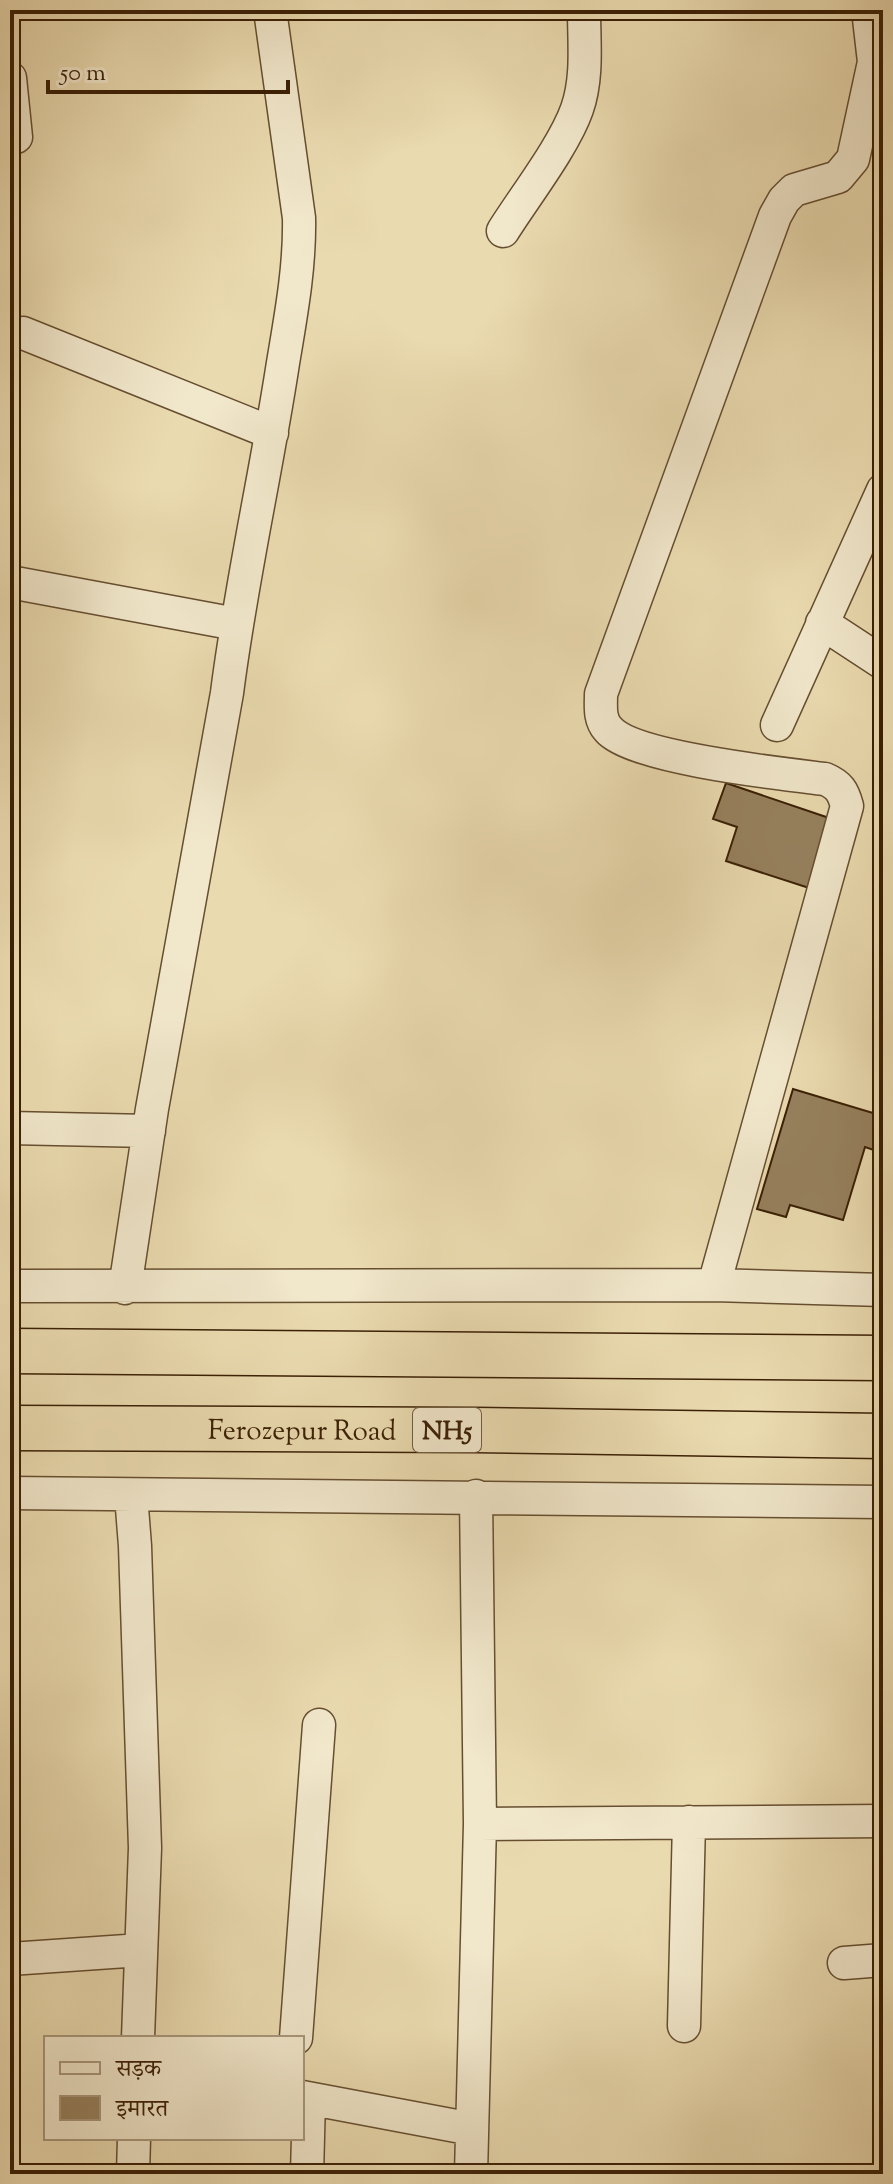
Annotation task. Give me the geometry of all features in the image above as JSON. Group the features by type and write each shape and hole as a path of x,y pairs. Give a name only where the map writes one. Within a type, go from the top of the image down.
{"highway":[{"path":"10,1351 883,1358"},
{"name":"Ferozepur Road","path":"10,1428 883,1436"}],"street":[{"path":"125,1288 149,1131 227,693 236,624 272,433 299,249 299,218 270,10"},
{"path":"503,231 568,129 578,107 583,83 584,10"},
{"path":"714,1285 847,806 844,793 837,784 825,779 715,765 621,740 607,729 601,716 601,694 775,216 794,190 838,177 853,159 878,61 868,10"},
{"path":"10,78 16,137"},
{"path":"23,333 272,433"},
{"path":"777,725 883,490"},
{"path":"10,582 236,624"},
{"path":"822,623 883,663"},
{"path":"10,1128 149,1131"},
{"path":"10,1286 714,1285 883,1290"},
{"path":"10,1493 883,1502"},
{"path":"131,1495 145,1848 138,2036"},
{"path":"471,2174 480,1824 476,1496"},
{"path":"296,2036 319,1725"},
{"path":"480,1824 883,1821"},
{"path":"684,2026 689,1822"},
{"path":"10,1959 141,1950"},
{"path":"844,1963 883,1960"},
{"path":"307,2174 306,2098 472,2129"},
{"path":"133,2174 134,2140"}],"building":[{"path":"726,783 832,819 809,888 726,861 737,827 713,819"},
{"path":"793,1089 883,1116 883,1153 865,1147 843,1220 790,1205 786,1217 757,1209"}]}
